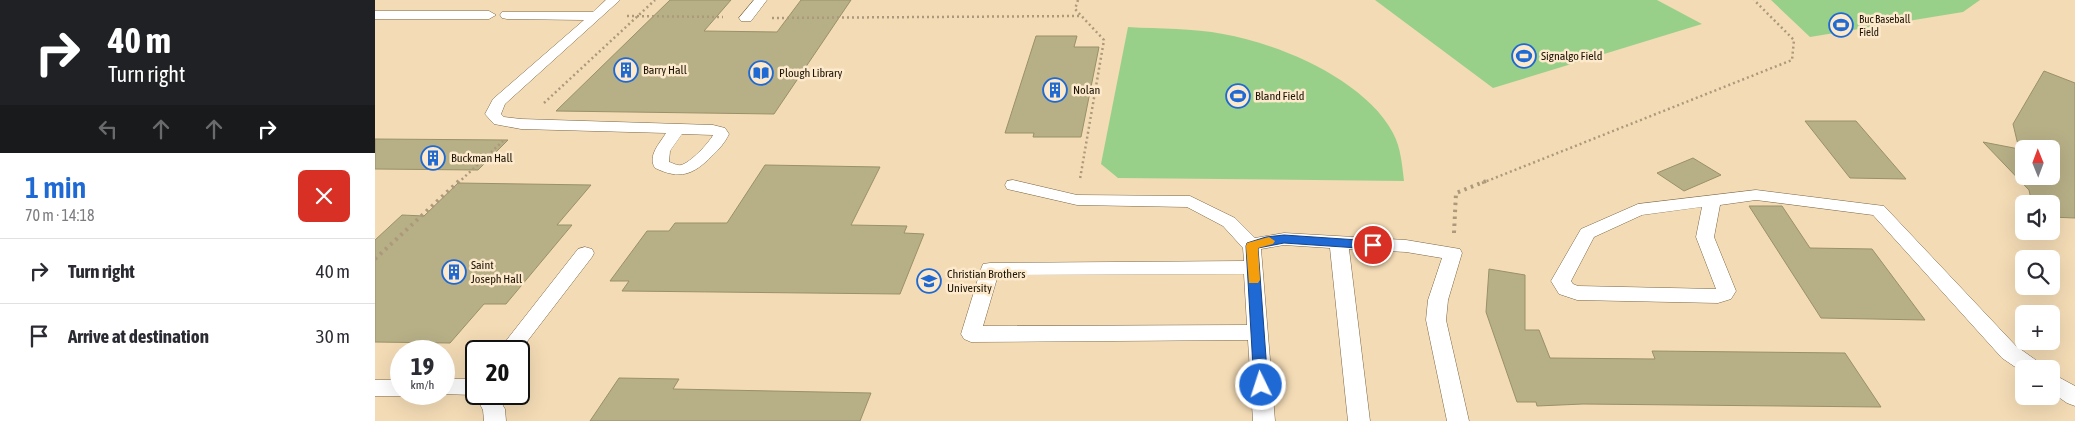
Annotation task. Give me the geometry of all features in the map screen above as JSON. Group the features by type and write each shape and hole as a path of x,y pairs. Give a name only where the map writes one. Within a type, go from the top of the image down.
{"lane":[{"path":"614,0 498,102 493,114 499,121 521,124 677,129"},
{"path":"746,18 761,0"},
{"path":"375,15 489,15"},
{"path":"507,15 596,16"},
{"path":"1013,184 1077,200 1190,202 1229,222 1252,246 1264,421"},
{"path":"1711,202 1705,237 1726,291 1724,294 1718,296 1577,293 1566,288 1561,281 1587,233 1638,210 1757,195 1879,210 2009,352 2020,360"},
{"path":"1252,246 1266,241 1284,239 1339,244 1406,246 1453,253 1438,300 1436,320 1458,421"},
{"path":"1339,244 1359,421"},
{"path":"517,340 585,253"},
{"path":"1253,267 990,269 971,334 1258,332"},
{"path":"2060,387 2075,397"},
{"path":"375,388 390,388"},
{"path":"492,405 495,409 495,421"}],"path":[{"path":"1077,200 1104,40 1075,9 1078,0"},
{"path":"1453,253 1455,193 1792,60 1794,40 1754,0"},
{"path":"596,16 746,18 1081,16"}],"green space":[{"name":"Signalgo Field","path":"1375,0 1657,0 1702,24 1493,88"},
{"name":"Buc Baseball Field","path":"1771,0 1980,0 1963,12 1810,37"},
{"name":"Bland Field","path":"1128,27 1223,34 1270,46 1319,67 1363,97 1380,114 1393,133 1398,145 1404,181 1118,178 1101,164"}],"building":[{"path":"670,0 731,0 704,31 777,32 801,0 851,0 774,114 556,111"},
{"name":"Nolan","path":"1036,36 1077,36 1074,47 1099,47 1081,137 1033,137 1034,133 1005,133"},
{"path":"2044,71 2075,83 2075,218 2060,217 2060,195 2030,195 2029,190 2024,185 2060,185 2060,140 2017,140 2013,124"},
{"path":"1805,121 1856,121 1906,179 1850,178"},
{"name":"Buckman Hall","path":"375,139 508,140 478,170 375,169"},
{"path":"1983,142 2015,148 2015,175"},
{"path":"1693,158 1721,175 1684,191 1657,173"},
{"path":"765,165 880,167 851,225 907,226 904,233 924,234 900,294 622,291 629,281 610,281 647,231 669,231 675,223 727,223"},
{"name":"Saint Joseph Hall","path":"458,183 591,185 557,225 572,225 506,304 484,304 453,340 390,340 390,342 375,342 375,240 402,215 424,216"},
{"path":"1749,206 1782,206 1810,248 1872,249 1925,320 1821,318"},
{"path":"1489,269 1525,275 1525,330 1539,330 1550,358 1655,359 1652,351 1845,353 1881,407 1583,404 1537,406 1536,402 1517,402 1486,312"},
{"path":"619,378 679,379 673,389 871,393 860,421 590,421"}],"slow traffic":[{"path":"1254,280 1252,246 1269,241"}],"place":[{"name":"Buc Baseball Field","path":"1841,25"},
{"name":"Signalgo Field","path":"1524,56"},
{"name":"Barry Hall","path":"626,70"},
{"name":"Plough Library","path":"761,73"},
{"name":"Nolan","path":"1055,90"},
{"name":"Bland Field","path":"1238,96"},
{"name":"Buckman Hall","path":"433,158"},
{"name":"Saint Joseph Hall","path":"454,272"},
{"name":"Christian Brothers University","path":"929,281"}],"route":[{"path":"1261,385 1252,246 1266,241 1284,239 1373,245"}]}
